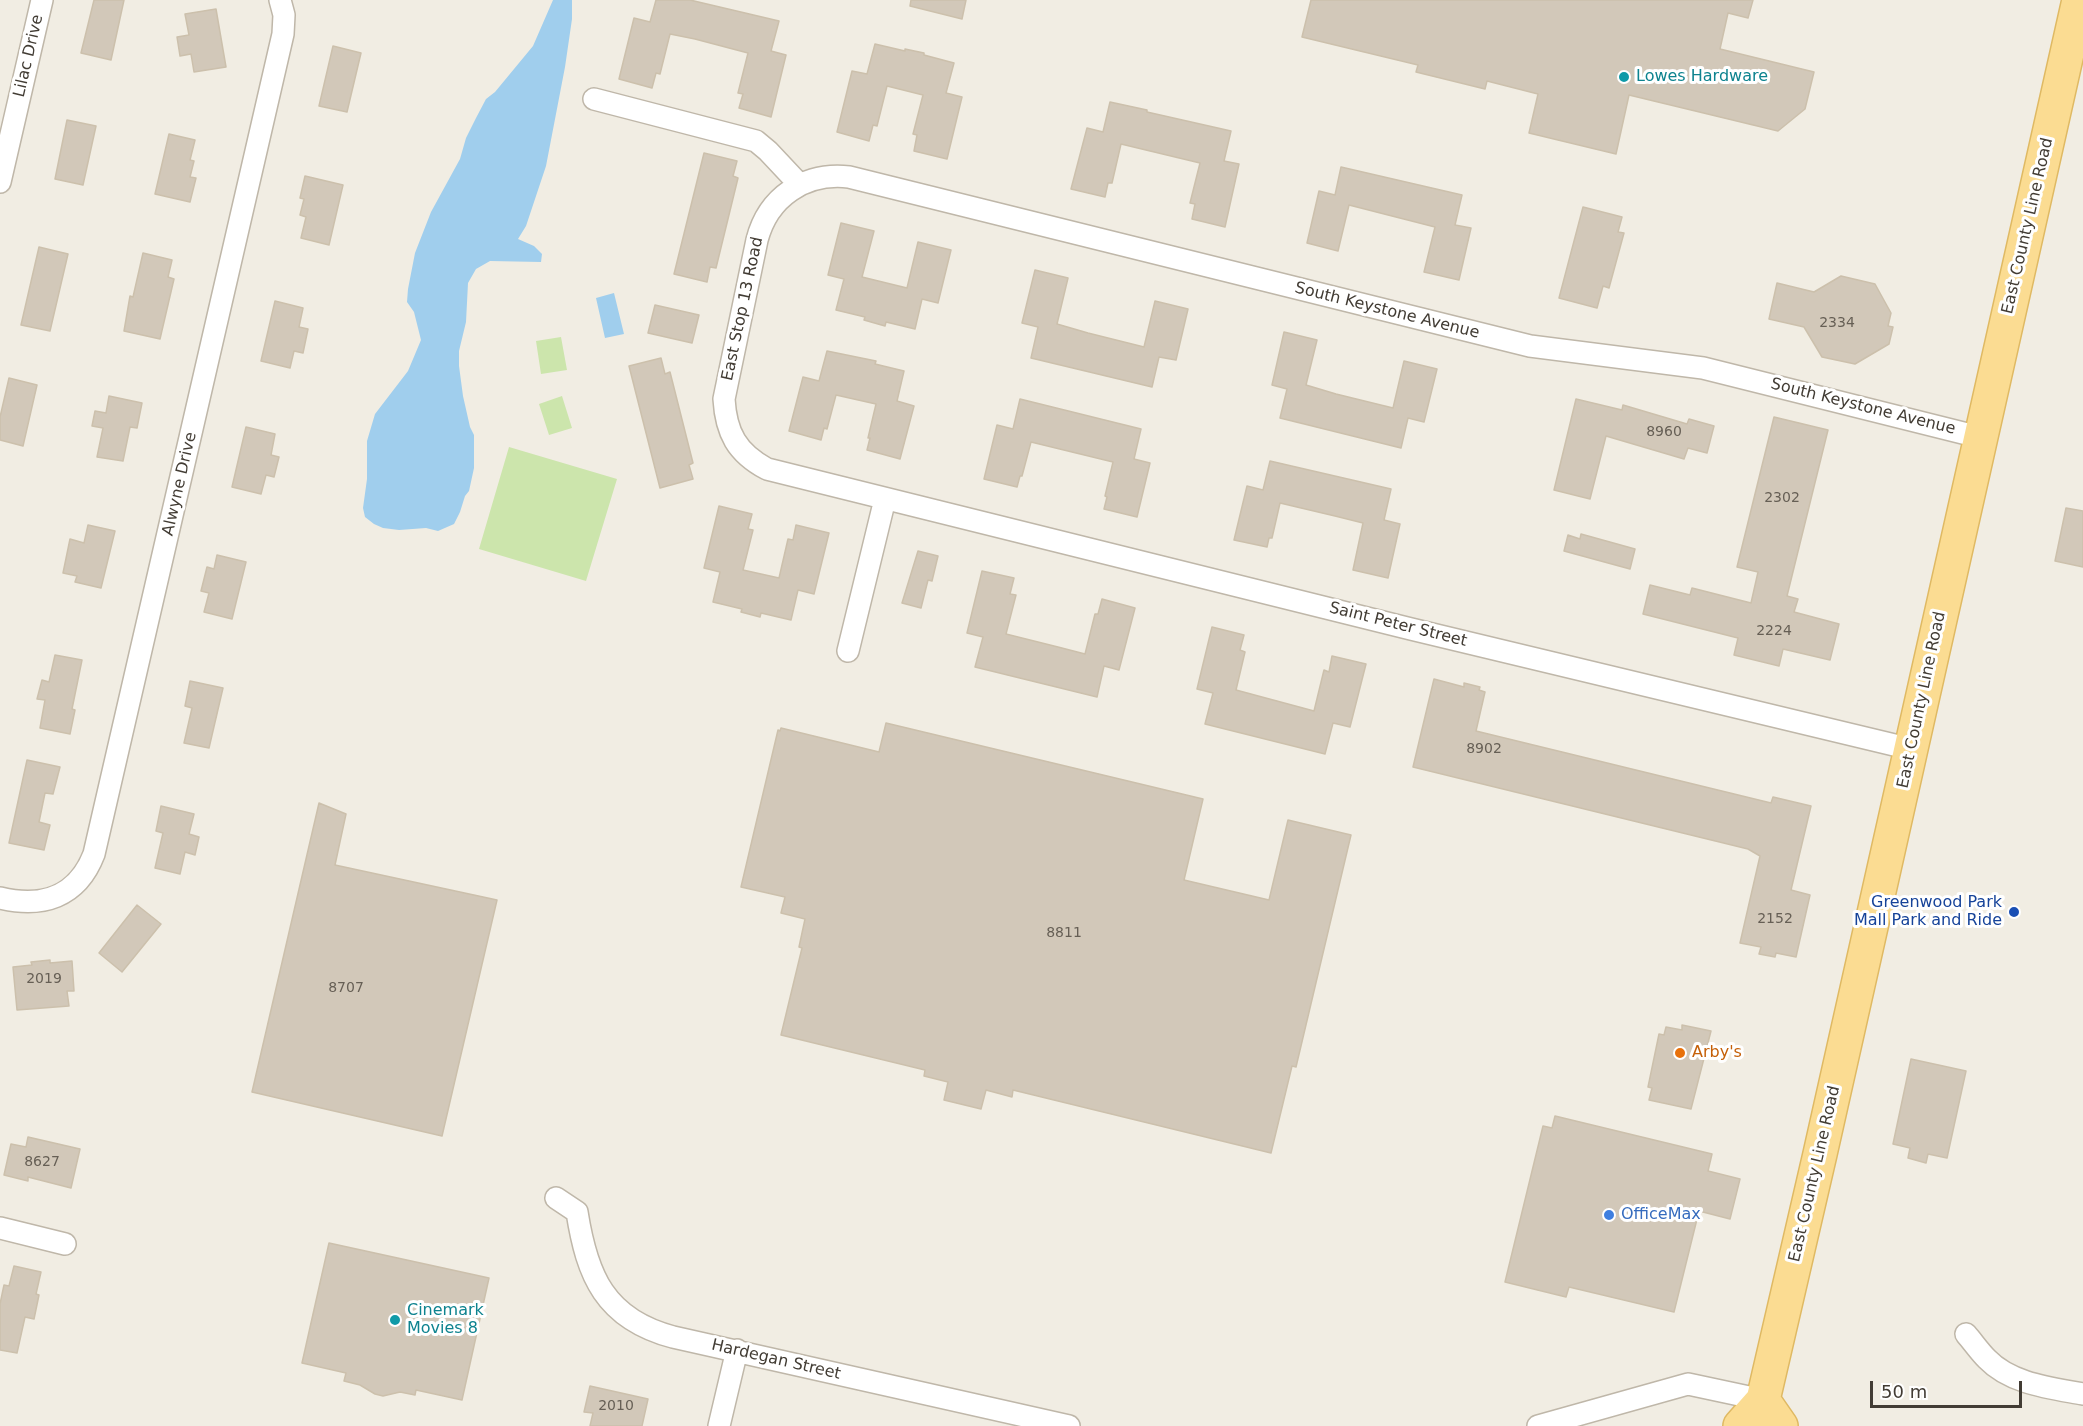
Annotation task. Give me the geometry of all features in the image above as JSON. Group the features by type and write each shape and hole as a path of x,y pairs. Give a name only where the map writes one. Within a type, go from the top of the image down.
{"main road":[{"name":"East County Line Road","path":"1740,1426 1763,1400 2079,0"},
{"path":"1763,1400 1781,1426"}],"street":[{"name":"Lilac Drive","path":"0,182 42,0"},
{"name":"Alwyne Drive","path":"0,898 32,902 58,896 81,879 94,854 283,34 284,15 280,0"},
{"path":"594,99 756,141 768,151 796,186"},
{"name":"South Keystone Avenue","path":"796,186 824,177 849,177 1530,346 1703,368 1979,437"},
{"name":"East Stop 13 Road","path":"735,441 724,416 724,399 757,240 763,221 774,205 796,186"},
{"name":"Saint Peter Street","path":"735,441 748,458 767,469 1911,749"},
{"path":"848,651 885,499"},
{"name":"Hardegan Street","path":"556,1198 577,1212 582,1247 592,1275 606,1295 626,1315 664,1335 1069,1426"},
{"path":"0,1228 65,1244"},
{"path":"1966,1334 1988,1361 2011,1376 2033,1384 2083,1394"},
{"path":"719,1426 737,1350"},
{"path":"1538,1426 1688,1384 1763,1400"}],"green space":[{"path":"561,337 567,370 541,374 536,341"},
{"path":"562,396 572,428 549,435 539,404"},
{"path":"509,447 617,479 586,581 479,549"}],"water":[{"path":"553,0 572,0 572,19 565,67 546,166 526,226 518,239 534,246 542,254 541,262 490,261 476,269 468,283 466,322 459,351 459,366 463,396 474,435 474,468 469,491 454,524 438,531 426,528 399,530 383,528 365,517 363,508 367,479 367,441 375,414 408,371 421,340 414,312 407,302 415,253 431,212 460,159 466,138 486,99 495,92 533,46"},
{"path":"614,293 624,334 605,338 596,298"}],"building":[{"path":"94,0 124,0 111,60 81,53"},
{"path":"656,0 690,0 779,21 771,51 786,55 771,117 739,108 743,94 738,93 748,53 695,39 670,34 660,74 656,73 652,88 619,79 634,18 650,22"},
{"path":"911,0 966,0 962,19 910,6"},
{"name":"Lowes Hardware","path":"1311,0 1753,0 1748,18 1728,13 1720,49 1814,72 1805,109 1778,131 1629,95 1616,154 1529,133 1538,94 1487,81 1485,89 1416,72 1418,65 1302,37"},
{"path":"216,9 226,67 194,72 191,54 180,56 177,37 189,35 185,14"},
{"path":"875,44 924,53 924,55 954,63 946,93 962,97 947,159 914,151 917,135 913,134 923,95 887,86 877,126 873,125 869,141 837,132 852,71 867,74"},
{"path":"333,46 361,53 347,112 319,106"},
{"path":"1110,102 1231,131 1224,161 1239,164 1225,227 1192,219 1195,204 1190,203 1200,163 1121,144 1112,183 1108,183 1105,197 1071,189 1087,128 1103,132"},
{"path":"67,120 96,126 83,185 55,179"},
{"path":"169,134 195,140 190,160 194,161 190,177 196,178 190,202 155,194"},
{"path":"704,153 737,161 733,176 738,178 716,268 710,267 707,282 674,274"},
{"path":"1341,167 1462,195 1455,225 1471,228 1459,280 1424,272 1435,227 1349,205 1338,251 1307,243 1319,191 1335,195"},
{"path":"305,176 343,185 329,245 301,238 306,217 300,215 304,199 300,198"},
{"path":"1583,207 1622,217 1618,232 1624,233 1609,288 1603,286 1597,308 1559,298"},
{"path":"841,223 874,231 862,277 907,288 918,242 951,250 938,303 922,299 915,329 886,322 885,326 864,320 865,317 836,310 844,279 828,275"},
{"path":"39,247 68,254 50,331 21,325"},
{"path":"143,253 172,260 168,277 174,279 160,339 124,331 130,296 133,297"},
{"path":"1035,270 1068,278 1057,324 1088,333 1144,347 1155,301 1188,309 1176,360 1159,357 1152,387 1031,358 1038,327 1022,323"},
{"path":"1841,276 1875,284 1891,313 1888,326 1893,327 1889,344 1855,364 1822,357 1804,327 1769,319 1777,283 1814,292"},
{"path":"275,301 303,308 299,327 308,329 303,353 294,351 290,368 261,361"},
{"path":"655,305 699,315 692,343 648,333"},
{"path":"1284,332 1317,340 1306,385 1393,408 1404,361 1437,369 1424,422 1408,418 1401,448 1280,418 1287,389 1272,385"},
{"path":"827,351 876,361 875,364 904,371 897,401 914,406 900,459 867,450 876,404 836,395 827,429 824,428 821,440 789,431 803,377 819,381"},
{"path":"661,358 665,374 670,372 693,463 689,465 693,479 660,488 629,366"},
{"path":"9,378 37,385 23,446 0,440 0,417"},
{"path":"109,396 142,403 137,428 130,427 123,461 97,457 103,428 92,426 95,411 106,413"},
{"path":"1020,399 1141,429 1134,459 1150,463 1137,517 1104,509 1113,462 1031,442 1017,487 984,479 997,425 1013,429"},
{"path":"1576,399 1622,410 1623,405 1687,424 1689,419 1714,426 1707,453 1688,448 1684,459 1606,436 1590,499 1554,490"},
{"path":"1774,417 1828,430 1787,596 1798,599 1794,612 1839,624 1830,660 1783,649 1779,666 1734,655 1738,638 1643,614 1650,585 1690,595 1692,588 1751,603 1758,572 1737,567"},
{"path":"246,427 275,434 271,455 279,457 274,477 266,475 261,494 232,487"},
{"path":"1270,461 1391,489 1384,520 1400,524 1388,578 1353,570 1363,523 1335,516 1280,503 1272,538 1269,538 1267,547 1234,540 1247,486 1263,490"},
{"path":"719,506 752,514 748,529 753,530 743,570 779,578 788,539 793,540 796,525 829,533 814,594 798,590 791,620 761,613 760,617 741,612 742,609 713,602 720,572 704,568"},
{"path":"2066,508 2083,511 2083,567 2055,561"},
{"path":"88,525 115,531 101,588 75,582 77,576 63,573 70,539 84,543"},
{"path":"1581,534 1635,549 1630,569 1564,551 1568,535 1580,539"},
{"path":"918,551 938,556 932,581 928,580 921,608 902,603"},
{"path":"217,555 246,562 232,619 204,612 209,593 201,591 207,567 214,569"},
{"path":"982,571 1014,578 1010,594 1016,595 1006,634 1085,654 1095,614 1098,614 1102,599 1135,608 1119,670 1104,666 1097,697 975,667 983,637 967,633"},
{"path":"1212,627 1244,635 1240,650 1245,652 1236,690 1314,711 1324,670 1329,672 1332,656 1366,664 1350,727 1333,723 1325,754 1205,724 1213,693 1197,689"},
{"path":"55,655 82,660 72,709 75,710 70,734 40,728 45,700 37,699 42,680 49,682"},
{"path":"1434,679 1464,687 1464,683 1480,687 1479,690 1485,692 1476,731 1771,803 1773,797 1811,806 1791,890 1810,895 1796,957 1776,953 1775,957 1759,954 1761,947 1740,943 1760,856 1748,849 1413,767"},
{"path":"190,681 223,688 209,748 184,743 192,708 185,706"},
{"path":"886,723 1203,799 1184,880 1269,900 1288,820 1351,835 1296,1067 1292,1066 1271,1153 1013,1090 1012,1097 986,1090 981,1109 944,1100 948,1082 924,1076 925,1070 781,1035 802,948 799,947 805,919 781,913 785,897 741,887 778,730 780,731 781,728 879,752"},
{"path":"27,760 60,767 53,794 45,793 39,822 50,825 44,850 9,843"},
{"path":"319,803 346,814 335,865 497,900 442,1136 252,1092"},
{"path":"161,806 194,814 189,834 199,837 195,855 185,852 180,874 155,868 163,833 156,831"},
{"path":"137,905 161,924 122,972 99,953"},
{"path":"50,960 50,963 72,961 74,991 67,991 69,1006 17,1010 13,967"},
{"name":"Arby's","path":"1682,1025 1711,1031 1691,1109 1649,1100 1652,1088 1648,1087 1659,1034 1664,1035 1666,1027 1682,1030"},
{"path":"1911,1059 1966,1071 1947,1158 1928,1154 1926,1163 1908,1158 1910,1148 1893,1144"},
{"name":"OfficeMax","path":"1555,1116 1712,1154 1708,1171 1740,1179 1730,1219 1699,1211 1674,1312 1569,1287 1566,1297 1505,1282 1543,1126 1552,1128"},
{"path":"28,1137 80,1149 71,1188 28,1177 28,1181 4,1175 11,1144 26,1147"},
{"name":"Cinemark Movies 8","path":"329,1243 489,1278 462,1400 416,1390 415,1395 400,1392 383,1396 360,1385 344,1381 346,1373 302,1363"},
{"path":"14,1266 41,1272 34,1319 25,1317 17,1353 0,1350 0,1304 4,1285 9,1286"},
{"path":"590,1386 648,1399 642,1426 590,1426 593,1413 584,1412"}],"place":[{"name":"Lowes Hardware","path":"1624,77"},
{"name":"Greenwood Park Mall Park and Ride","path":"2014,912"},
{"name":"Arby's","path":"1680,1053"},
{"name":"OfficeMax","path":"1609,1215"},
{"name":"Cinemark Movies 8","path":"395,1320"}]}
